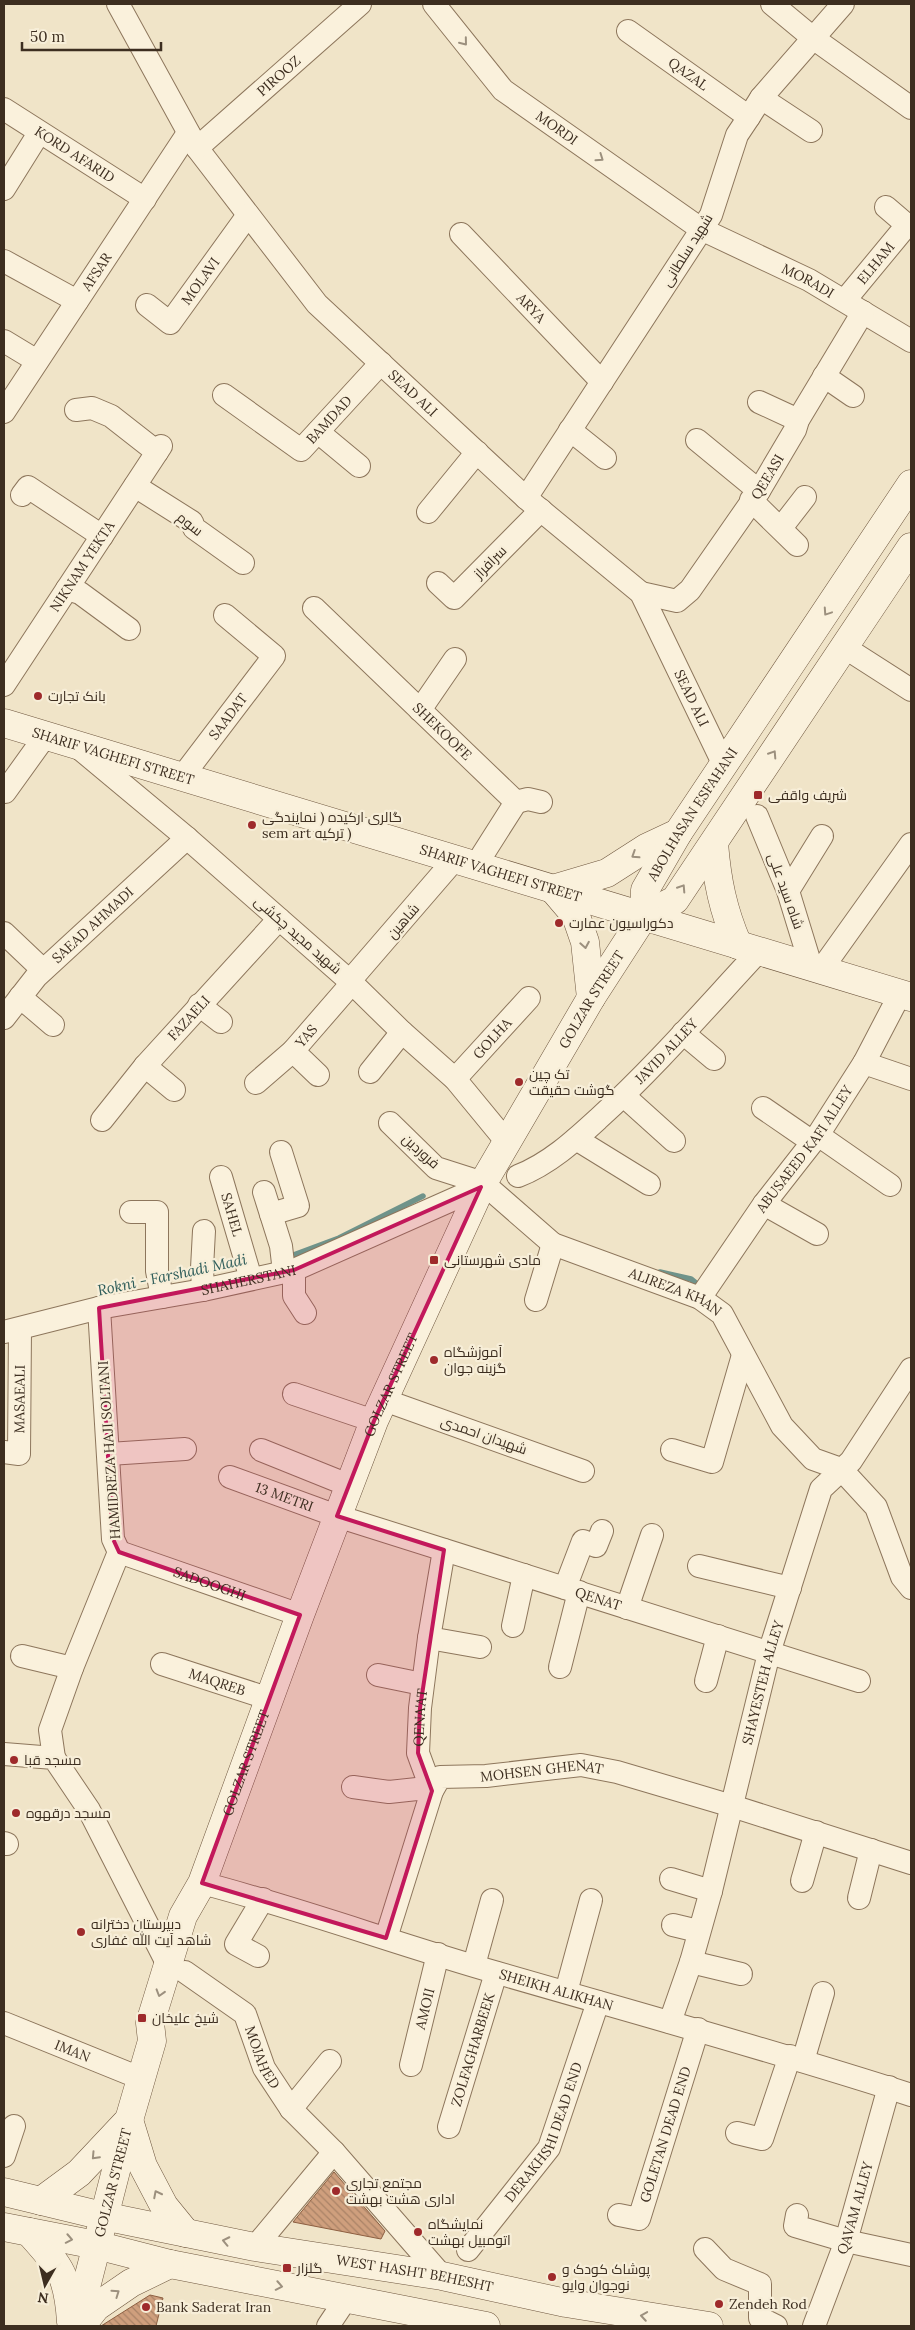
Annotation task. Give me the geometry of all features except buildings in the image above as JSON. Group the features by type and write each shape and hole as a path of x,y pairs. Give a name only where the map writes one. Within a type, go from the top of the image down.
{"main road":[{"name":"ABOLHASAN ESFAHANI","path":"644,916 645,890 678,833 911,484"},
{"path":"879,533 878,540 883,553 895,560 907,553"},
{"path":"644,916 675,900 907,553"},
{"path":"844,587 858,581 865,583 871,588 874,602"},
{"name":"SHARIF VAGHEFI STREET","path":"4,722 906,995"},
{"path":"591,998 585,942 576,916 553,889 607,873 646,848 678,833"},
{"path":"714,843 717,880 725,916 748,948"},
{"name":"GOLZAR STREET","path":"76,2326 128,2120 152,2041 150,2023 177,1969 183,1916 202,1883 348,1485 379,1411 482,1185 591,998 644,916"},
{"path":"41,2201 79,2173 128,2120 143,2166 164,2206 186,2233"},
{"name":"WEST HASHT BEHESHT","path":"4,2192 103,2216 255,2247 442,2276 566,2303 709,2326"},
{"path":"17,2229 96,2245 170,2264 486,2326"},
{"path":"17,2229 60,2268 69,2292 72,2326"},
{"path":"81,2326 96,2307 131,2283 170,2264"}],"street":[{"name":"SEAD ALI","path":"118,4 193,141 317,304 534,504 641,593 723,764"},
{"name":"PIROOZ","path":"193,141 360,4"},
{"name":"MORDI","path":"434,4 503,90 702,229"},
{"path":"772,4 813,38 911,108"},
{"name":"شهید سلطانی","path":"534,504 570,430 711,215 737,135 762,98 843,4"},
{"name":"QAZAL","path":"628,31 749,117"},
{"path":"762,98 811,131"},
{"name":"KORD AFARID","path":"4,110 145,199"},
{"path":"4,190 40,133"},
{"name":"AFSAR","path":"4,412 145,199 193,141"},
{"name":"ELHAM","path":"854,306 907,225 886,206"},
{"name":"MOLAVI","path":"146,305 170,323 248,214"},
{"name":"MORADI","path":"702,229 809,280 911,341"},
{"name":"ARYA","path":"461,234 602,382"},
{"path":"4,261 77,301"},
{"name":"QEEASI","path":"641,593 677,601 690,590 755,496 796,430 798,420 824,376 854,306"},
{"path":"4,341 37,361"},
{"name":"BAMDAD","path":"224,395 301,450 381,363"},
{"path":"824,376 852,396"},
{"path":"759,402 798,420"},
{"name":"NIKNAM YEKTA","path":"6,677 67,589 159,449 114,411 92,408 76,410"},
{"path":"570,430 605,458"},
{"path":"318,432 359,466"},
{"path":"697,440 755,496 797,545"},
{"path":"428,512 477,452"},
{"name":"سوم","path":"135,486 192,522 194,528 243,563"},
{"path":"22,495 28,487 102,536"},
{"path":"781,528 804,497"},
{"name":"سرافراز","path":"438,583 454,598 534,504"},
{"path":"67,589 80,593 128,629"},
{"name":"SHEKOOFE","path":"314,608 516,802"},
{"name":"SAADAT","path":"182,777 274,656 225,615"},
{"path":"844,647 911,690"},
{"path":"420,710 455,659"},
{"path":"5,792 46,736"},
{"name":"شهید مجید چکشی","path":"74,744 188,838 352,983 402,1032 455,1078 506,1141"},
{"path":"465,862 516,802 528,799 541,802"},
{"name":"شاه سید علی","path":"757,816 788,891 816,968"},
{"path":"788,891 822,836"},
{"name":"SAEAD AHMADI","path":"4,1018 43,970 188,838"},
{"path":"816,968 911,844"},
{"name":"شاهین","path":"352,983 354,976 465,862"},
{"name":"FAZAELI","path":"102,1120 145,1066 184,1038 199,1005 279,918"},
{"path":"4,934 43,970"},
{"name":"JAVID ALLEY","path":"518,1176 537,1169 576,1139 624,1096 684,1033 748,948"},
{"name":"YAS","path":"256,1083 293,1051 352,983"},
{"name":"ABUSAEED KAFI ALLEY","path":"700,1298 764,1204 814,1138 906,995"},
{"path":"20,996 53,1025"},
{"name":"GOLHA","path":"455,1078 529,998"},
{"path":"199,1005 221,1022"},
{"path":"370,1072 402,1032"},
{"path":"684,1033 714,1059"},
{"path":"293,1051 318,1075"},
{"path":"864,1063 911,1079"},
{"path":"145,1066 174,1090"},
{"path":"624,1096 674,1141"},
{"path":"764,1108 890,1185"},
{"name":"فروردین","path":"390,1123 436,1168 482,1185"},
{"path":"576,1139 649,1184"},
{"path":"271,1214 298,1206 281,1152"},
{"name":"SAHEL","path":"221,1177 251,1279"},
{"name":"ALIREZA KHAN","path":"482,1185 553,1244 700,1298 722,1314 742,1355 782,1426 813,1459 841,1469"},
{"name":"SHAHERSTANI","path":"9,1329 99,1308 162,1297 202,1279 251,1279 289,1271 482,1185"},
{"path":"264,1192 289,1271 294,1296 305,1313"},
{"path":"764,1204 817,1234"},
{"path":"131,1212 166,1213 157,1271 162,1297"},
{"path":"202,1279 204,1230"},
{"path":"536,1300 553,1244"},
{"name":"HAMIDREZA HAJI SOLTANI","path":"54,1758 50,1730 72,1668 119,1552 113,1539 99,1308"},
{"name":"MASAEALI","path":"4,1452 19,1454 9,1329"},
{"path":"672,1450 712,1462 742,1355"},
{"name":"SHAYESTEH ALLEY","path":"670,2022 691,1962 698,1931 711,1890 769,1653 822,1489 841,1469 852,1461 911,1370"},
{"name":"شهیدان احمدی","path":"294,1394 379,1411 583,1472"},
{"path":"109,1454 185,1449"},
{"path":"261,1450 348,1485"},
{"path":"841,1469 876,1507 902,1578 911,1588"},
{"name":"13 METRI","path":"230,1477 337,1516"},
{"name":"QENAT","path":"337,1516 859,1681"},
{"path":"560,1667 572,1590 585,1534"},
{"path":"627,1608 652,1535"},
{"name":"QENA'AT","path":"432,1791 418,1753 422,1684 444,1550"},
{"name":"SADOOGHI","path":"119,1552 300,1615"},
{"path":"699,1566 790,1588"},
{"path":"512,1626 524,1575"},
{"path":"706,1681 718,1636"},
{"path":"429,1638 480,1647"},
{"path":"22,1656 72,1668"},
{"name":"MAQREB","path":"162,1664 270,1699"},
{"path":"378,1675 422,1684"},
{"path":"4,1754 54,1758 88,1810 177,1969"},
{"name":"MOHSEN GHENAT","path":"432,1791 440,1777 486,1776 581,1765 617,1772 732,1806"},
{"path":"353,1786 389,1792 417,1789 432,1791 386,1938"},
{"path":"732,1806 911,1863"},
{"path":"802,1881 816,1832"},
{"path":"859,1898 871,1850"},
{"path":"672,1879 711,1890"},
{"name":"SHEIKH ALIKHAN","path":"202,1883 263,1899 496,1973 796,2058 911,2095"},
{"path":"258,1956 236,1944 263,1899"},
{"path":"474,1965 492,1900"},
{"path":"566,1992 591,1900"},
{"path":"673,1925 698,1931"},
{"name":"AMOII","path":"411,2065 438,1954"},
{"path":"691,1962 741,1974"},
{"name":"MOJAHED","path":"177,1969 245,2014 264,2068 291,2109 334,2152 442,2276"},
{"name":"ZOLFAGHARBEEK","path":"449,2127 496,1973"},
{"path":"737,2133 762,2139 823,1993"},
{"name":"DERAKHSHI DEAD END","path":"468,2250 549,2148 598,2002"},
{"name":"IMAN","path":"4,2023 140,2078"},
{"name":"GOLETAN DEAD END","path":"619,2215 639,2220 698,2030"},
{"path":"291,2109 330,2061"},
{"name":"QAVAM ALLEY","path":"814,2326 846,2241 889,2087"},
{"path":"4,2156 14,2126"},
{"path":"255,2247 334,2152"},
{"path":"796,2214 795,2226 846,2241 911,2255"},
{"path":"705,2249 724,2269 760,2284 760,2318 776,2326"},
{"path":"328,2326 346,2299"}],"highlighted area":[{"path":"481,1187 374,1421 337,1516 444,1550 420,1708 418,1753 432,1791 386,1938 202,1883 300,1615 119,1552 113,1539 99,1308 294,1270"}],"waterway":[{"name":"Rokni - Farshadi Madi","path":"288,1257 339,1238 423,1196"},
{"name":"Rokni - Farshadi Madi","path":"660,1272 691,1279 702,1288"}],"place":[{"name":"بانک تجارت","path":"38,696"},
{"name":"شریف واقفی","path":"758,795"},
{"name":"گالری ارکیده ( نمایندگی sem art ترکیه )","path":"252,825"},
{"name":"دکوراسیون عمارت","path":"559,923"},
{"name":"تک چین گوشت حقیقت","path":"519,1082"},
{"name":"مادی شهرستانی","path":"434,1260"},
{"name":"آموزشگاه گزینه جوان","path":"434,1360"},
{"name":"مسجد قبا","path":"14,1760"},
{"name":"مسجد درقهوه","path":"16,1813"},
{"name":"دبیرستان دخترانه شاهد آیت الله غفاری","path":"81,1932"},
{"name":"شیخ علیخان","path":"142,2018"},
{"name":"مجتمع تجاری اداری هشت بهشت","path":"336,2191"},
{"name":"نمایشگاه اتومبیل بهشت","path":"418,2232"},
{"name":"گلزار","path":"287,2268"},
{"name":"پوشاک کودک و نوجوان وایو","path":"552,2277"},
{"name":"Zendeh Rod","path":"719,2304"},
{"name":"Bank Saderat Iran","path":"146,2307"}]}
